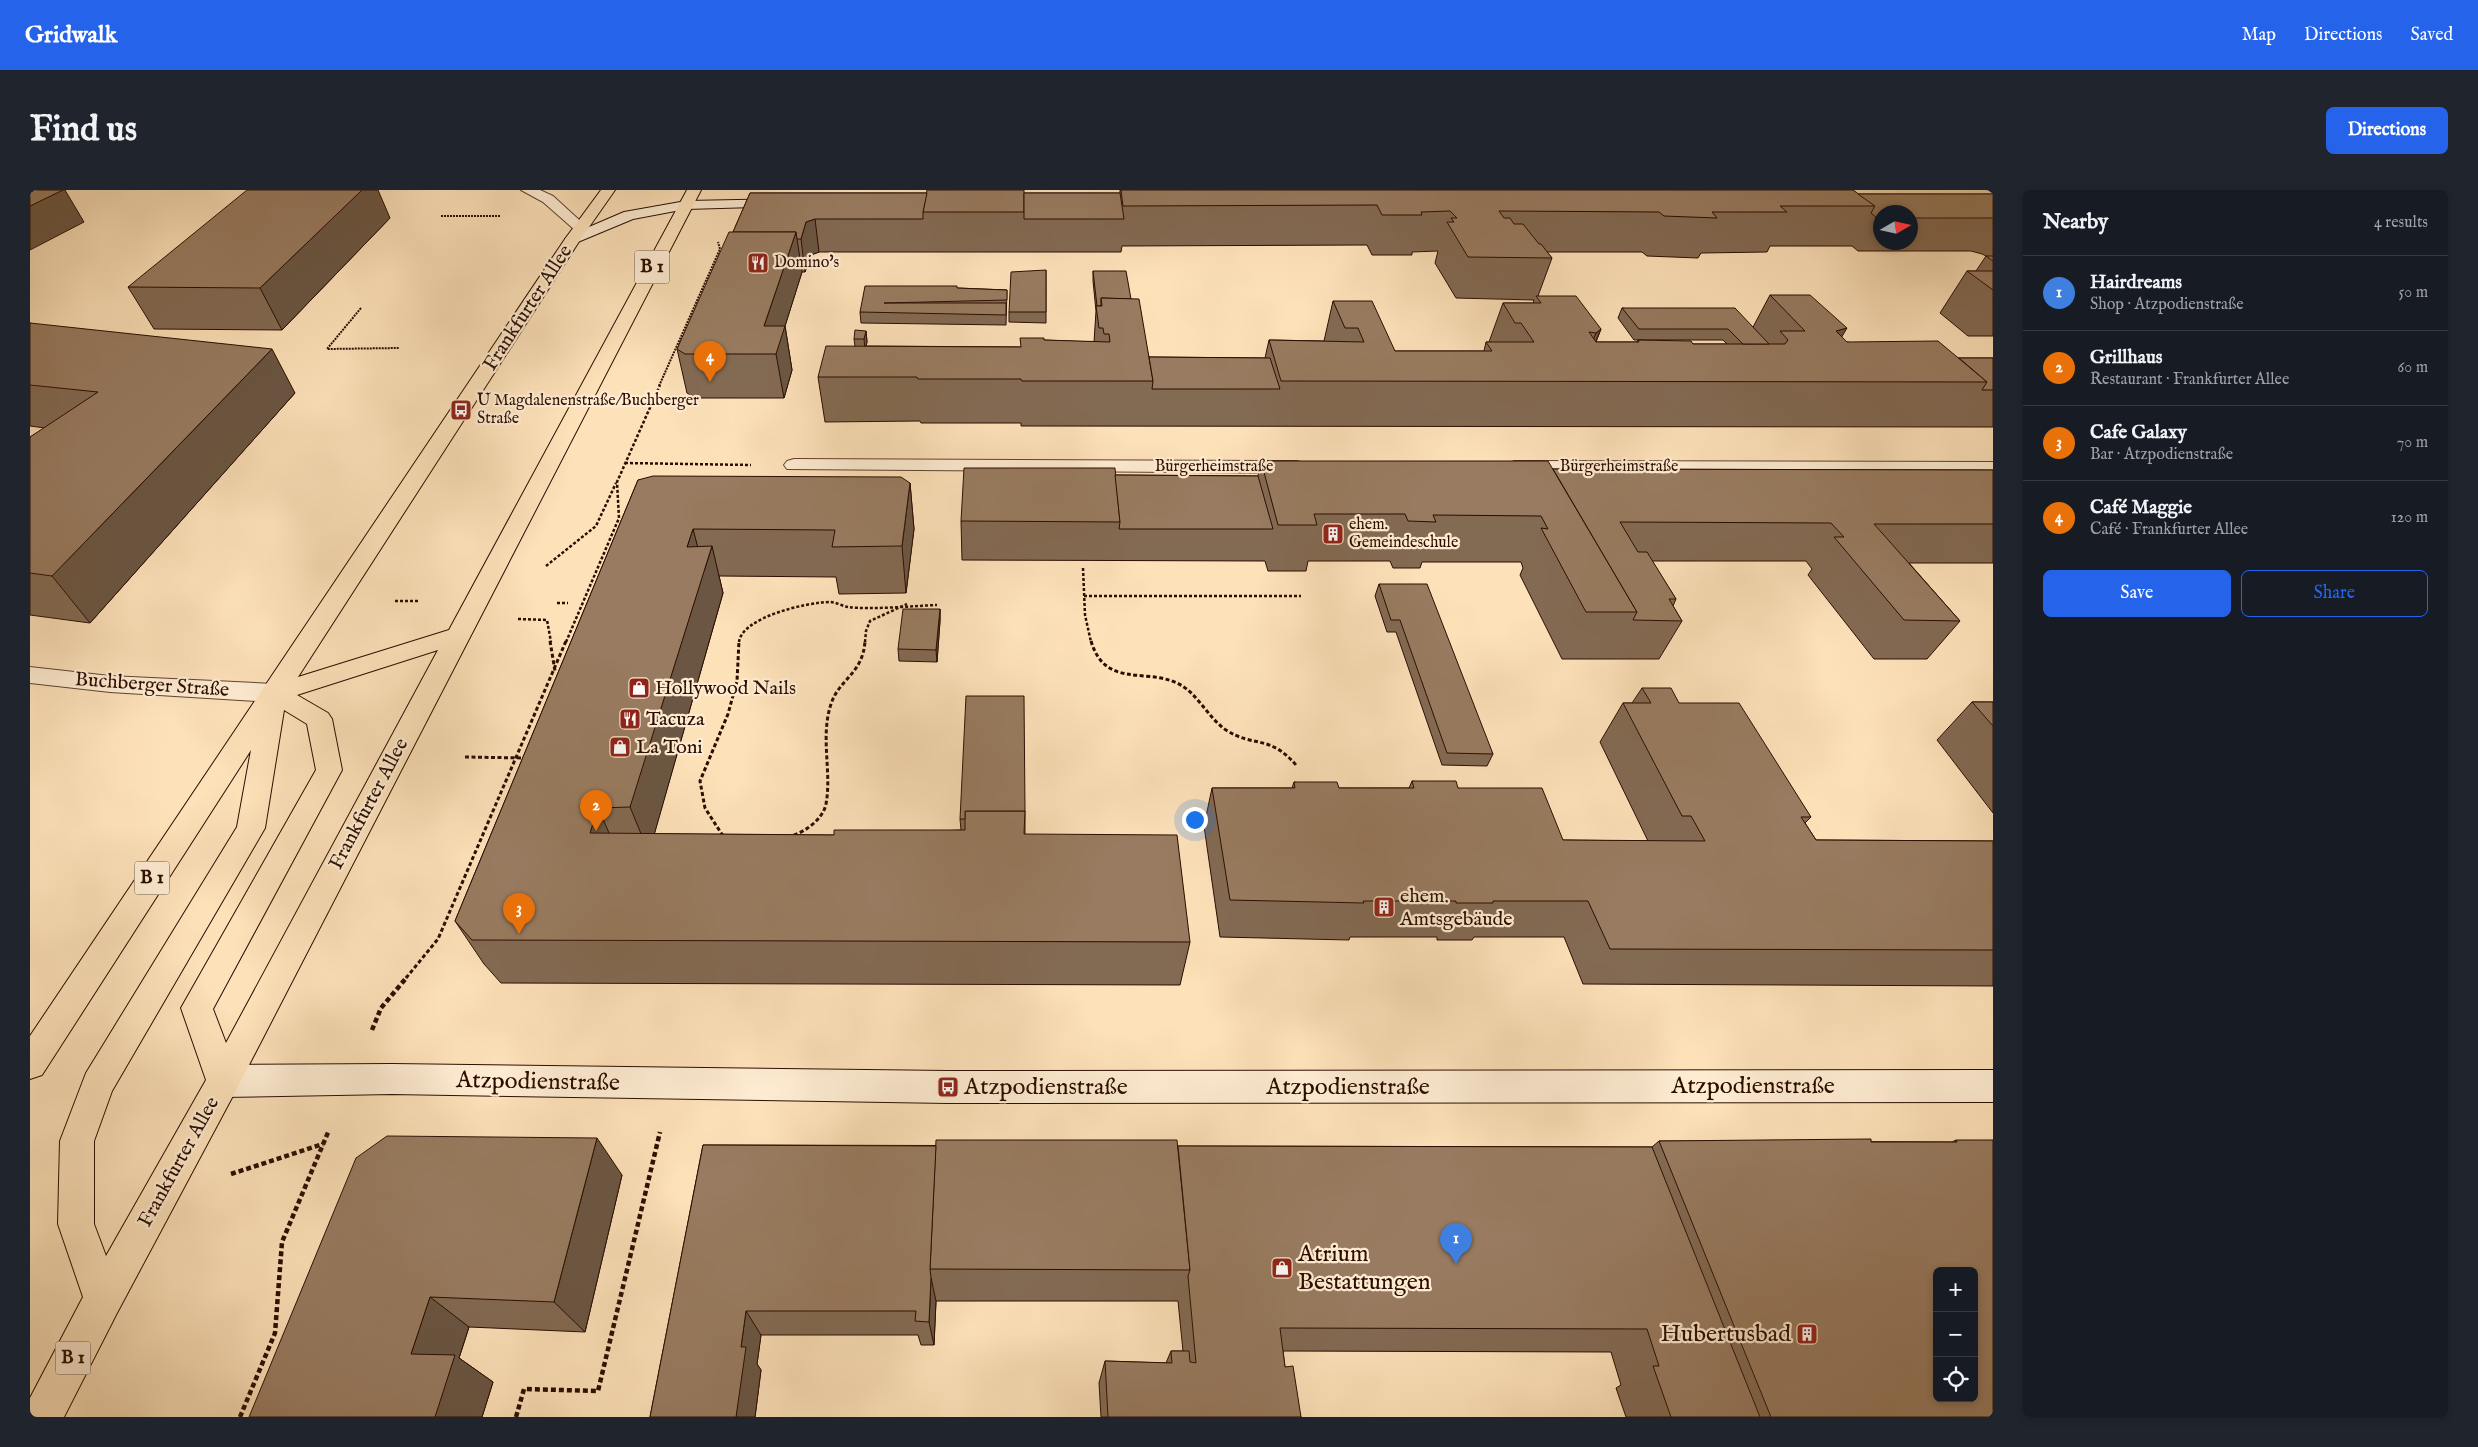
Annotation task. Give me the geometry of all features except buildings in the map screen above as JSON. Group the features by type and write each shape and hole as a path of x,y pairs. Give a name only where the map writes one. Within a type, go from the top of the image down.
{"main road":[{"name":"Frankfurter Allee","path":"30,1064 577,234 608,190"},
{"name":"Frankfurter Allee","path":"42,1417 103,1299 223,1081 690,197"},
{"path":"274,693 457,636"},
{"path":"223,1081 197,1008 329,770 319,719 274,693"},
{"path":"103,1299 76,1224 77,1141 98,1084 251,828 274,693"}],"street":[{"name":"Frankfurter Allee","path":"528,190 548,199 577,234"},
{"path":"577,234 630,215 690,197 800,203"},
{"name":"Bürgerheimstraße","path":"794,465 1314,467"},
{"name":"Bürgerheimstraße","path":"1498,467 1993,468"},
{"name":"Buchberger Straße","path":"30,675 110,684 274,693"},
{"name":"Atzpodienstraße","path":"223,1081 392,1079 948,1087 1993,1086"}],"path":[{"path":"442,216 500,216"},
{"path":"382,1008 438,939 555,672 619,518 617,482 720,248 718,241 721,233"},
{"path":"361,308 327,348 399,348"},
{"path":"625,463 794,465"},
{"path":"1084,568 1084,596 1090,644 1107,667 1124,675 1154,676 1183,687 1218,723 1233,733 1256,738 1283,748 1296,765"},
{"path":"1084,596 1301,596"},
{"path":"396,601 421,601"},
{"path":"557,602 568,603"},
{"path":"731,838 721,835 705,808 700,780 728,714 734,689 739,639 751,626 778,611 830,602 848,607 907,604 938,605"},
{"path":"787,838 808,830 826,806 826,729 831,703 842,686 857,670 865,648 866,631 870,621 907,604"},
{"path":"525,620 547,620 555,672"},
{"path":"465,757 534,758"},
{"path":"516,1417 524,1389 598,1390 672,1084"},
{"path":"240,1417 275,1333 282,1242 309,1178"}],"place":[{"name":"Domino's","path":"758,263"},
{"name":"Café Maggie","path":"710,382"},
{"name":"U Magdalenenstraße/Buchberger Straße","path":"461,410"},
{"name":"ehem. Gemeindeschule","path":"1333,534"},
{"name":"Hollywood Nails","path":"639,688"},
{"name":"Tacuza","path":"630,719"},
{"name":"La Toni","path":"620,747"},
{"name":"Grillhaus","path":"596,831"},
{"name":"ehem. Amtsgebäude","path":"1384,907"},
{"name":"Cafe Galaxy","path":"519,934"},
{"name":"Atzpodienstraße","path":"948,1087"},
{"name":"Hairdreams","path":"1456,1264"},
{"name":"Atrium Bestattungen","path":"1282,1268"},
{"name":"Hubertusbad","path":"1807,1334"}]}
